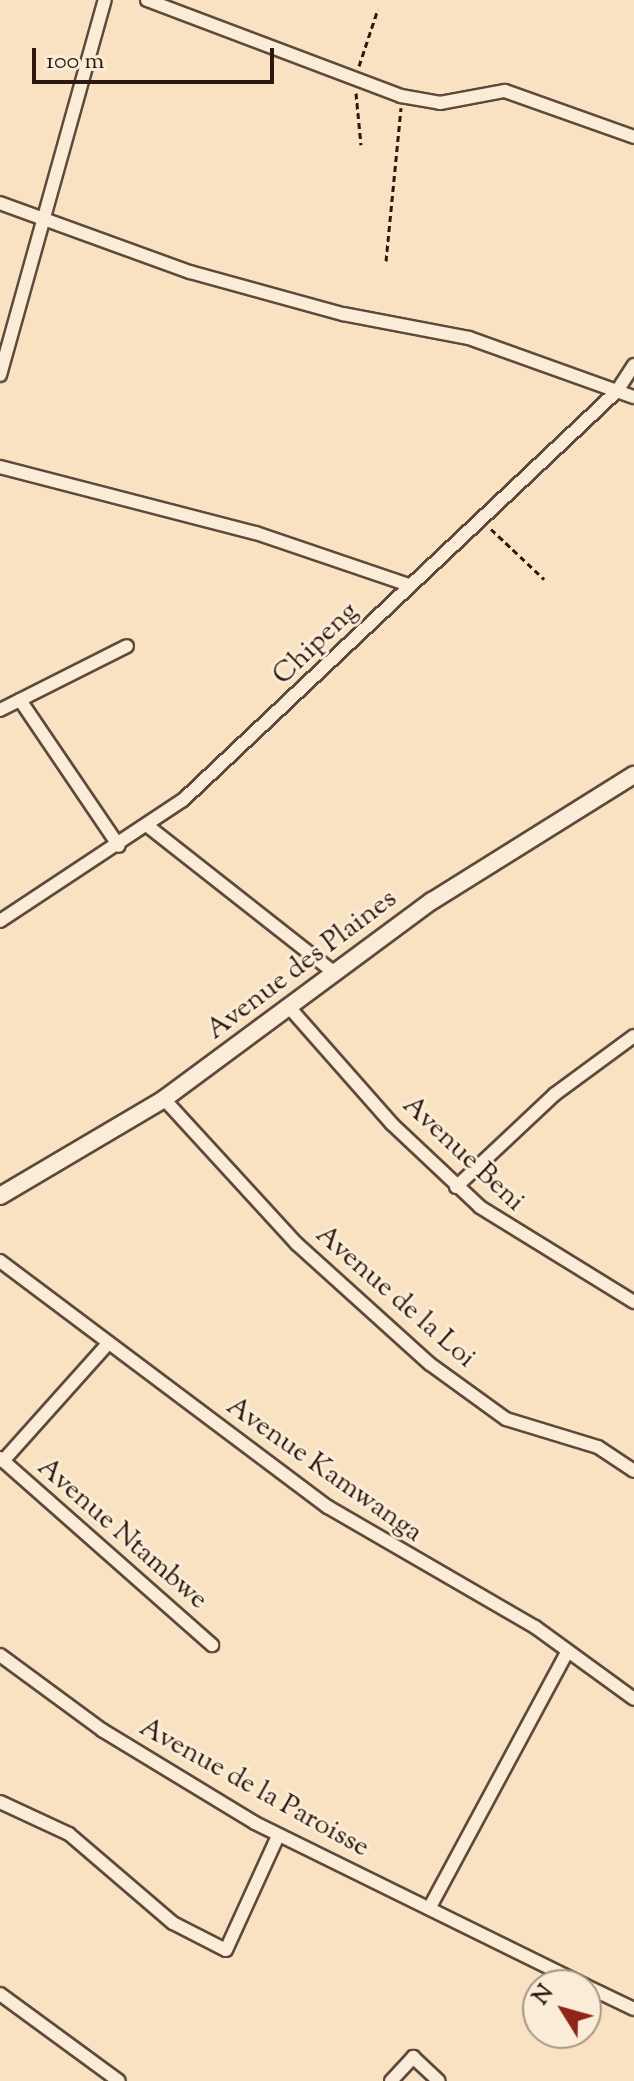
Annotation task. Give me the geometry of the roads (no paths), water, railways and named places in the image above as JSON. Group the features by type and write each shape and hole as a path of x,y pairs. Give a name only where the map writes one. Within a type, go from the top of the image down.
{"street":[{"path":"0,375 105,0"},
{"path":"147,0 401,96 440,103 505,91 634,137"},
{"path":"0,203 190,272 343,314 469,338 634,397"},
{"name":"Chipeng","path":"0,921 149,827 409,585 482,522 617,391 634,365"},
{"path":"0,467 256,533 409,585"},
{"path":"0,710 127,646"},
{"path":"20,700 119,846"},
{"name":"Avenue des Plaines","path":"0,1196 164,1099 332,971 499,855 634,775"},
{"path":"149,827 332,971"},
{"name":"Avenue Beni","path":"288,1006 456,1187 510,1232 634,1302"},
{"path":"456,1187 555,1094 634,1036"},
{"name":"Avenue de la Loi","path":"164,1099 297,1244 430,1364 506,1419 598,1447 634,1471"},
{"name":"Avenue Kamwanga","path":"0,1261 106,1346 380,1542 512,1613 634,1699"},
{"path":"2,1460 106,1346"},
{"name":"Avenue Ntambwe","path":"2,1460 212,1645"},
{"path":"431,1905 567,1652"},
{"name":"Avenue de la Paroisse","path":"0,1655 158,1767 278,1836 431,1905 553,1969"},
{"path":"0,1819 3,1803 69,1834 173,1923 226,1950 278,1836"},
{"path":"0,1994 119,2081"},
{"name":"Avenue de la Paroisse","path":"602,1994 634,2009"},
{"path":"391,2081 413,2057 439,2081"}]}
